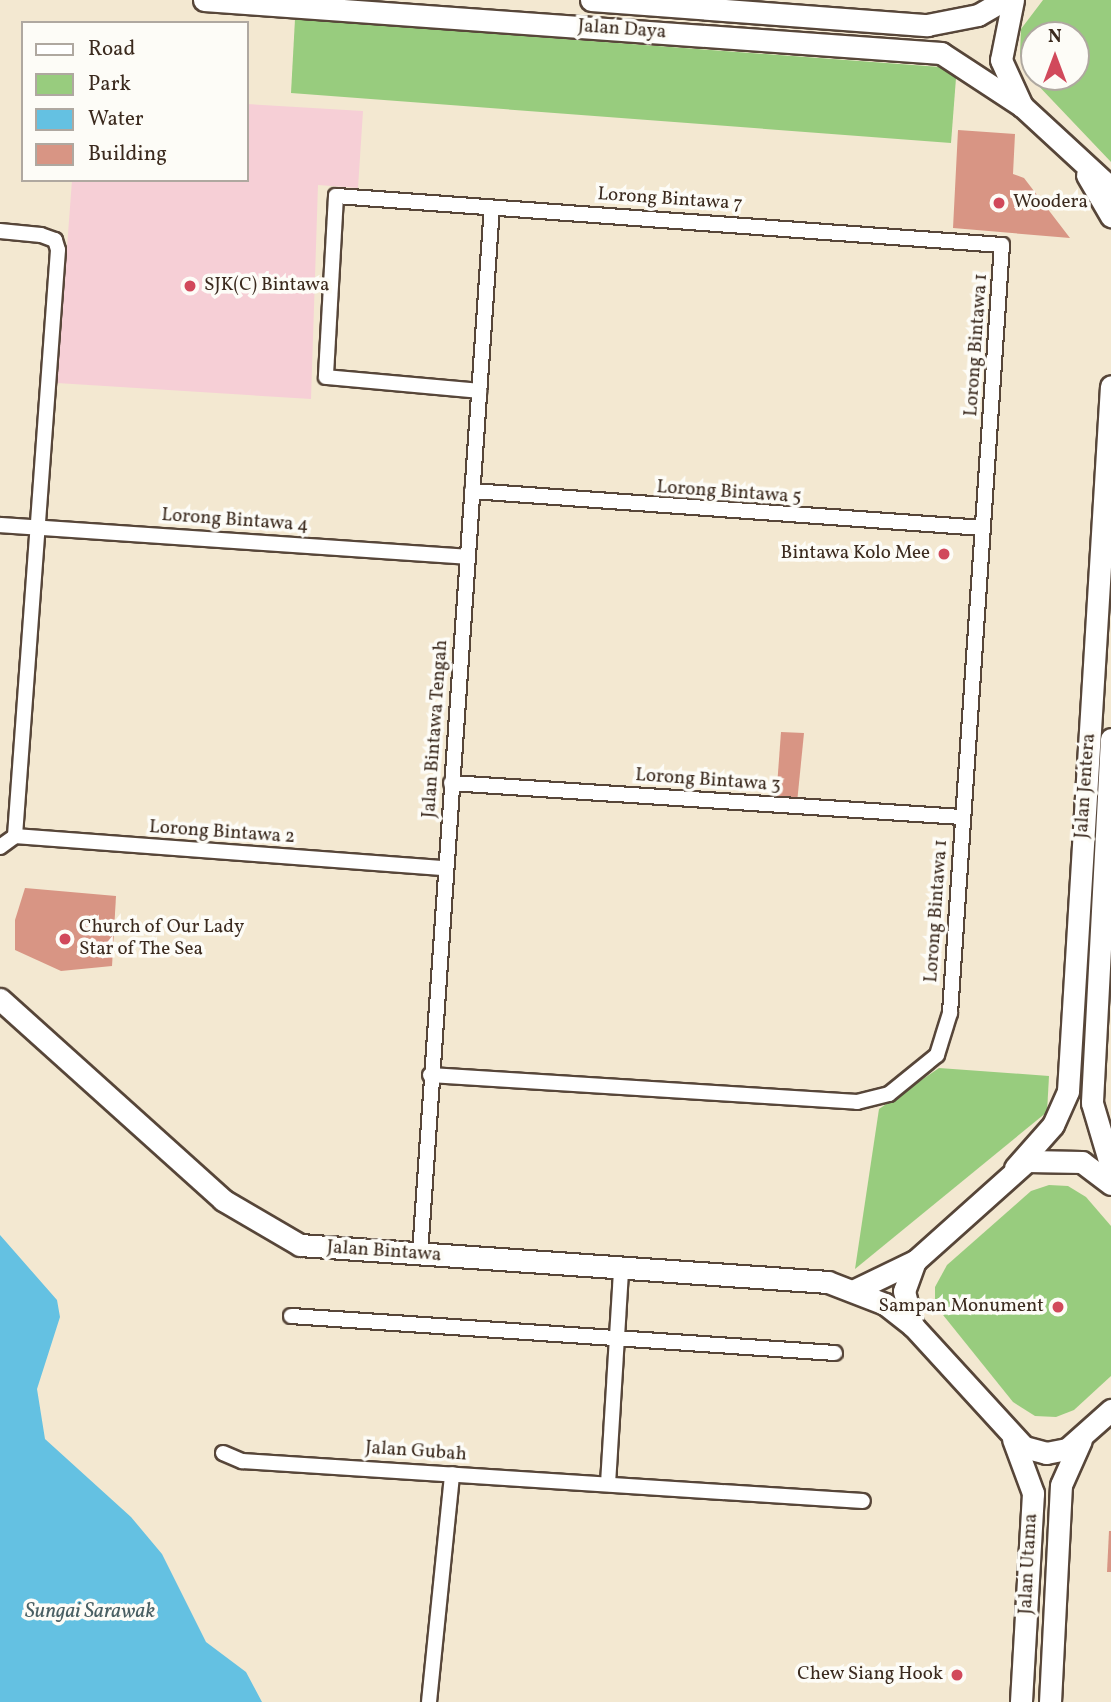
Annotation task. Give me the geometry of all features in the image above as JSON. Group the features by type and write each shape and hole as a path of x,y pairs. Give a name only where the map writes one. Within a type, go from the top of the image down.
{"street":[{"name":"Jalan Daya","path":"204,0 941,53 962,61 1022,106"},
{"name":"Jalan Daya","path":"591,0 927,25 978,15 1004,0"},
{"path":"1013,0 1001,60 1022,106 1083,167 1111,188"},
{"path":"663,5 682,25 711,36"},
{"path":"1083,167 1111,216"},
{"name":"Lorong Bintawa 7","path":"479,391 326,377 336,196 1002,245"},
{"name":"Jalan Bintawa Tengah","path":"420,1254 430,1075 492,207"},
{"path":"0,231 55,240 15,836 0,847"},
{"name":"Lorong Bintawa 1","path":"430,1075 813,1102 889,1094 937,1055 950,1013 1002,245"},
{"name":"Jalan Jentera","path":"915,1261 1015,1168 1053,1125 1068,1091 1111,386"},
{"name":"Lorong Bintawa 5","path":"472,491 984,528"},
{"name":"Lorong Bintawa 4","path":"0,525 467,557"},
{"name":"Jalan Jentera","path":"1111,739 1092,1104 1111,1167"},
{"name":"Lorong Bintawa 3","path":"451,783 962,817"},
{"name":"Lorong Bintawa 2","path":"15,836 445,868"},
{"name":"Jalan Bintawa","path":"0,999 253,1222 300,1245 828,1282 855,1290 913,1326"},
{"path":"1015,1168 1063,1157 1100,1171 1111,1184"},
{"path":"855,1290 915,1261"},
{"path":"915,1261 904,1291 913,1326 1024,1447 1046,1453 1066,1448 1111,1410"},
{"path":"608,1484 621,1269"},
{"path":"291,1317 835,1353"},
{"name":"Jalan Utama","path":"1008,1430 1033,1493 1021,1702"},
{"name":"Jalan Utama","path":"1050,1702 1061,1485 1086,1432"},
{"name":"Jalan Gubah","path":"223,1453 242,1461 863,1501"},
{"path":"429,1702 452,1474"}],"shaded area":[{"name":"SJK(C) Bintawa","path":"248,104 363,111 358,188 318,185 311,399 57,383 72,182 248,182"}],"green space":[{"path":"1043,0 1111,0 1111,162 1043,91 1090,91 1090,21 1027,21"},
{"path":"295,19 940,67 956,78 951,143 291,93"},
{"path":"939,1068 1049,1076 1047,1112 855,1269 879,1109"},
{"path":"1049,1185 1068,1186 1086,1197 1111,1226 1111,1376 1074,1410 1056,1417 1035,1416 1013,1402 935,1305 935,1287 947,1265 1031,1191"}],"water":[{"name":"Sungai Sarawak","path":"0,1235 57,1300 60,1317 37,1389 45,1439 131,1517 162,1554 206,1642 246,1672 262,1702 0,1702"}],"building":[{"name":"Woodera","path":"958,130 1015,134 1013,174 1024,178 1070,238 953,228"},
{"path":"781,732 804,733 797,803 776,800"},
{"name":"Church of Our Lady Star of The Sea","path":"25,888 116,896 112,966 61,971 15,950 15,920"},
{"path":"1109,1531 1111,1572 1107,1572"}],"place":[{"name":"Woodera","path":"999,203"},
{"name":"SJK(C) Bintawa","path":"190,286"},
{"name":"Bintawa Kolo Mee","path":"944,554"},
{"name":"Church of Our Lady Star of The Sea","path":"65,939"},
{"name":"Sampan Monument","path":"1058,1307"},
{"name":"Chew Siang Hook","path":"957,1675"}]}
